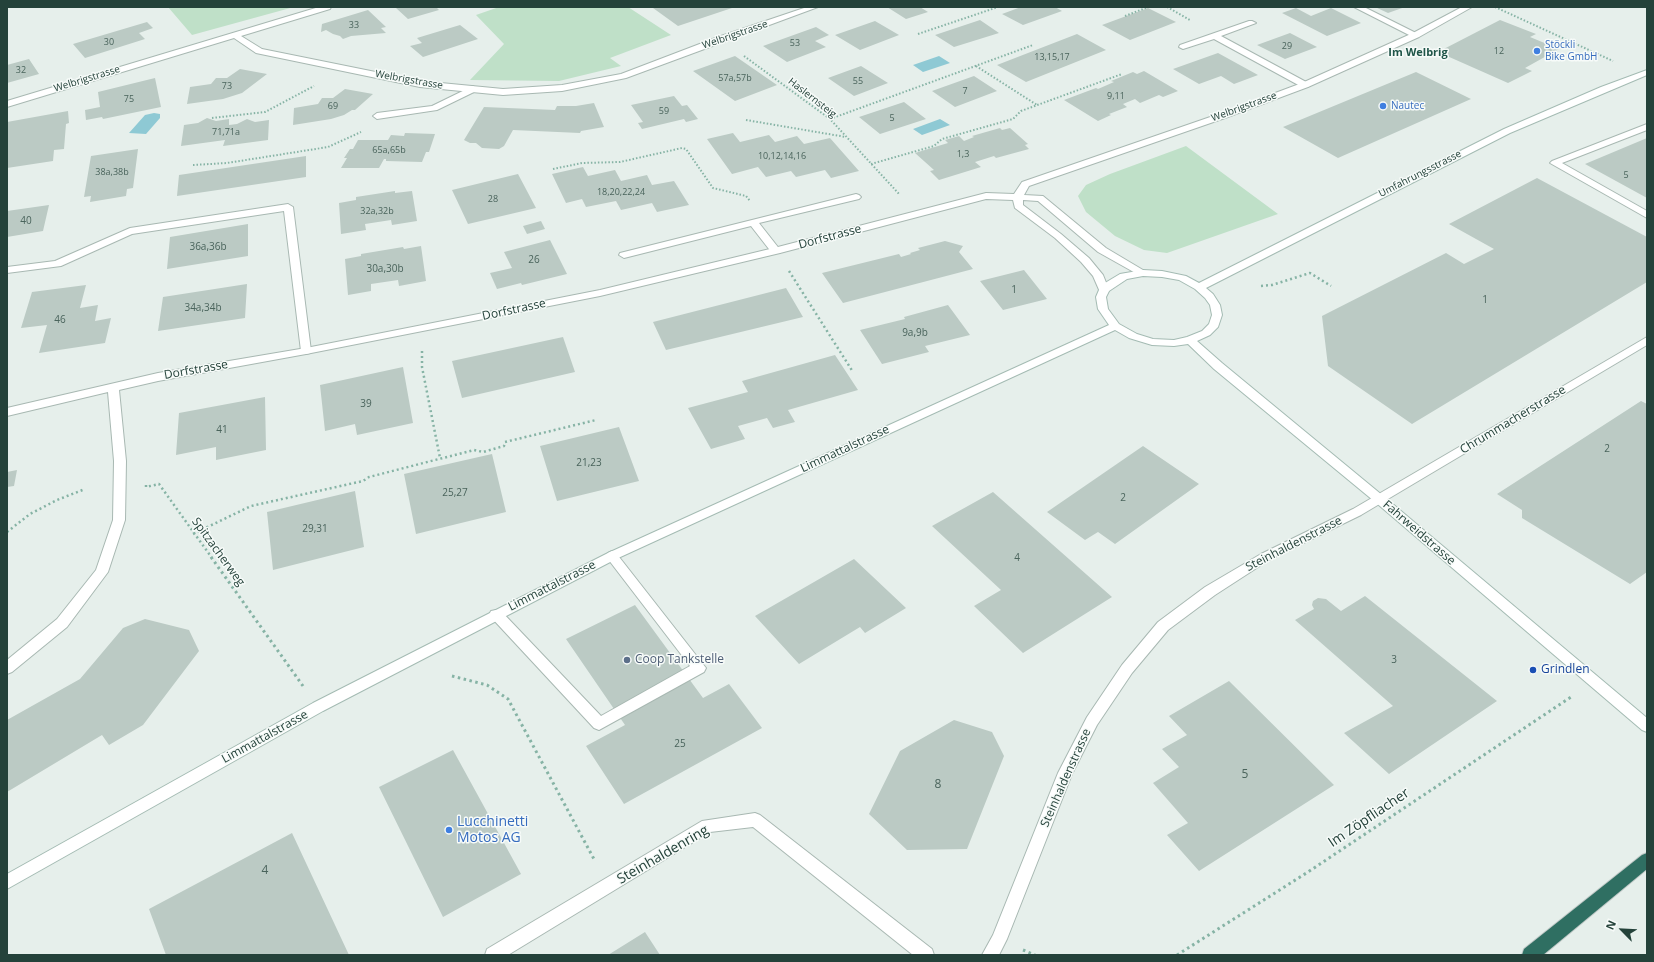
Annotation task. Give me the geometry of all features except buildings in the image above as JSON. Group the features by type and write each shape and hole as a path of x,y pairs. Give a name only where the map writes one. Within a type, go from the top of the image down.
{"highway":[{"path":"1530,955 1647,860"}],"street":[{"path":"235,35 327,7"},
{"name":"Welbrigstrasse","path":"7,104 235,35 259,51 420,84 503,92 562,88 623,76 721,39 814,7"},
{"path":"1358,7 1416,35"},
{"name":"Welbrigstrasse","path":"1018,196 1025,184 1222,116 1305,85 1416,35 1468,7"},
{"path":"1183,47 1252,23"},
{"path":"1215,36 1305,85"},
{"name":"Umfahrungsstrasse","path":"1199,287 1507,130 1644,73"},
{"path":"377,116 434,108 473,89"},
{"path":"1647,127 1555,163 1647,215"},
{"name":"Dorfstrasse","path":"7,412 158,377 419,330 581,297 776,251 986,196 1040,198 1102,250 1143,273"},
{"path":"1018,196 1018,206 1058,236 1085,260 1098,275 1104,290"},
{"path":"624,255 856,197"},
{"path":"7,270 57,264 130,231 288,207 306,351"},
{"path":"753,222 776,251"},
{"path":"1143,273 1162,274 1182,278 1199,287 1209,296 1215,305 1217,315 1214,325 1206,333 1190,340 1174,343 1152,342 1133,336 1115,326 1102,310 1101,297 1104,290 1109,285 1124,276 1143,273"},
{"name":"Limmattalstrasse","path":"7,882 318,707 612,556 1115,326"},
{"name":"Fahrweidstrasse","path":"1190,340 1218,366 1378,498 1647,726"},
{"name":"Chrummacherstrasse","path":"1378,498 1647,340"},
{"path":"7,668 62,624 102,572 119,520 120,461 113,388"},
{"name":"Steinhaldenstrasse","path":"990,955 999,939 1066,773 1092,721 1127,669 1163,626 1210,591 1265,557 1357,512 1378,498"},
{"path":"496,615 599,724 699,668 612,556"},
{"name":"Steinhaldenring","path":"493,955 610,886 707,826 755,820 926,955"}],"path":[{"path":"918,34 998,7"},
{"path":"1125,16 1148,7"},
{"path":"1495,7 1644,73"},
{"name":"Haslernsteig","path":"721,39 830,119 918,214"},
{"path":"830,119 1033,45"},
{"path":"976,66 1037,105"},
{"path":"212,118 265,112 327,79 343,68"},
{"path":"871,164 934,146 942,139 1012,118 1021,110 1122,74"},
{"path":"193,165 227,163 328,147 355,134 370,130 377,116"},
{"path":"746,120 847,137"},
{"path":"552,169 582,162 620,162 682,148 686,149 714,188 746,196 749,200"},
{"path":"1260,286 1272,285 1310,273 1331,286"},
{"path":"791,274 853,372"},
{"path":"419,330 422,347 422,367 440,458"},
{"path":"193,534 251,506 363,480 369,477 474,450 483,452 504,446 505,442 596,420"},
{"name":"Spitzacherweg","path":"146,480 146,487 159,484 193,534 304,686"},
{"path":"7,532 30,514 57,500 86,489"},
{"path":"452,676 487,685 508,699 610,886"},
{"name":"Im Zöpfliacher","path":"1177,955 1308,872 1571,697"}],"green space":[{"path":"168,7 294,7 192,35"},
{"path":"499,7 628,7 671,35 610,58 621,66 559,81 470,80 504,44 476,15"},
{"path":"1186,146 1278,214 1167,253 1144,250 1115,236 1086,212 1078,196 1086,185 1110,174"}],"water":[{"path":"939,56 950,63 923,72 913,65"},
{"path":"154,113 160,114 160,118 146,134 129,133 145,115"},
{"path":"940,119 950,125 922,135 913,129"}],"place":[{"name":"Stöckli Bike GmbH","path":"1537,51"},
{"name":"Nautec","path":"1383,106"},
{"name":"Coop Tankstelle","path":"627,660"},
{"name":"Grindlen","path":"1533,670"},
{"name":"Lucchinetti Motos AG","path":"449,830"}],"district":[{"name":"Im Welbrig","path":"1418,53"}]}
